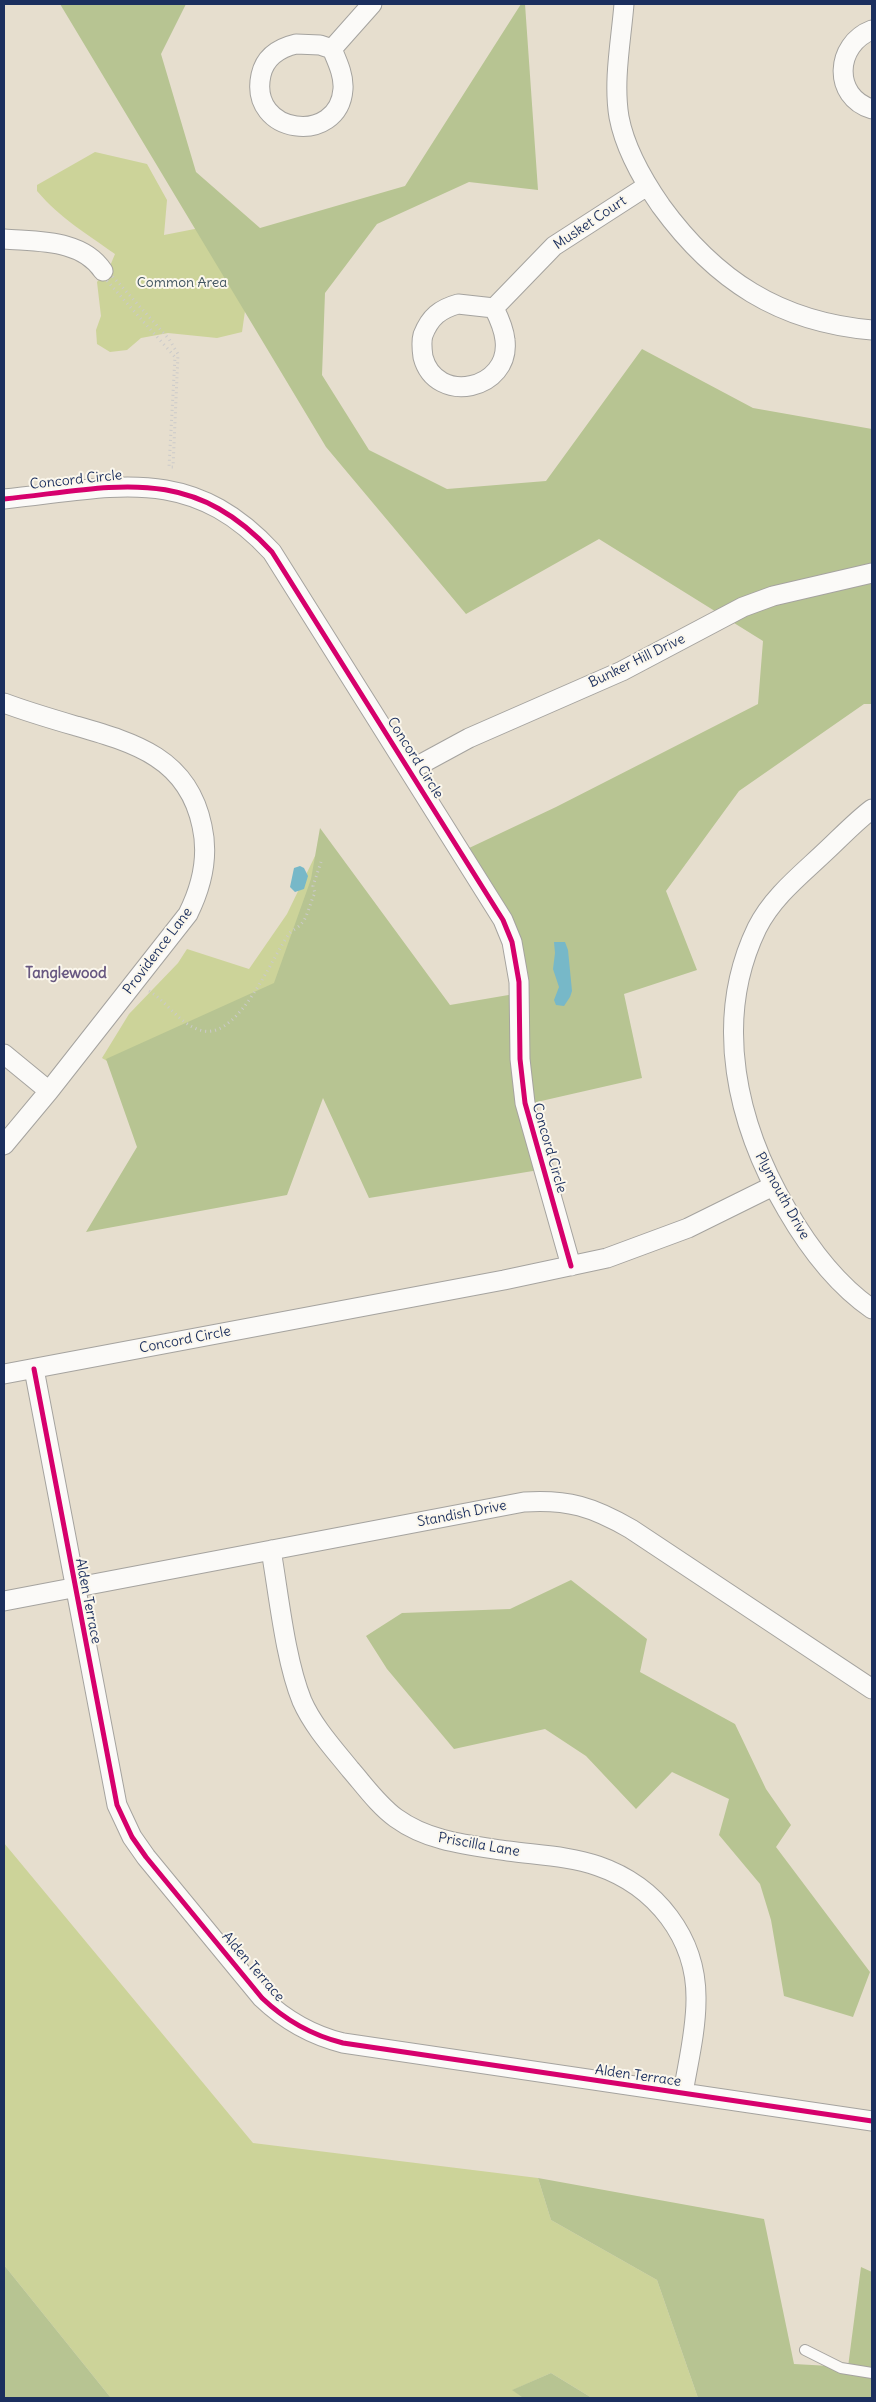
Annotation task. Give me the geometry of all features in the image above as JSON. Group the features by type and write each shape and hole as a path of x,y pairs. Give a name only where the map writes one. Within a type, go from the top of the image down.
{"street":[{"path":"332,49 372,4"},
{"path":"624,4 617,87 619,118 624,136 647,186 679,230 706,260 742,288 783,310 827,324 872,330"},
{"path":"872,30 863,33 852,43 846,53 842,68 849,91 854,98 872,109"},
{"path":"296,44 320,45 332,49 341,73 343,87 337,107 327,119 307,127 296,127 274,118 266,109 261,95 262,72 268,58 285,46 296,44"},
{"name":"Musket Court","path":"494,308 554,246 647,186"},
{"path":"4,239 66,245 96,260 103,271"},
{"path":"458,304 494,308 506,341 505,354 499,368 489,379 476,386 460,388 440,381 431,373 425,362 422,350 422,338 427,324 435,314 446,307 458,304"},
{"name":"Concord Circle","path":"4,499 131,486 153,487 189,495 226,512 258,537 281,565 503,920 512,942 520,982 520,1059 525,1103 571,1266"},
{"name":"Bunker Hill Drive","path":"410,770 469,738 622,671 743,606 773,596 872,573"},
{"name":"Providence Lane","path":"4,703 40,716 126,740 150,751 176,773 194,802 204,836 205,858 200,887 188,914 49,1091"},
{"name":"Plymouth Drive","path":"872,809 782,892 757,929 744,960 736,1000 734,1039 737,1082 752,1138 773,1186 802,1235 827,1268 872,1309"},
{"path":"4,1054 49,1091 4,1145"},
{"name":"Concord Circle","path":"34,1369 607,1258 688,1228 773,1186"},
{"path":"4,1374 34,1369"},
{"name":"Alden Terrace","path":"34,1369 114,1793 124,1822 146,1857 262,1998 276,2011 310,2033 343,2043 872,2121"},
{"name":"Standish Drive","path":"4,1601 524,1502 568,1502 592,1509 631,1529 872,1689"},
{"name":"Priscilla Lane","path":"271,1550 293,1672 302,1702 329,1743 389,1812 418,1831 443,1841 597,1865 637,1885 665,1911 677,1928 688,1951 696,1982 695,2014 683,2094"}],"lane":[{"path":"805,2350 841,2368 872,2373"}],"path":[{"path":"106,269 169,339 178,354 173,467 169,467 175,357 100,273 103,271 106,269"},
{"path":"135,983 164,1000 180,1018 192,1027 212,1031 233,1019 250,1000 289,934 301,924 315,893 313,886 321,862"}],"green space":[{"path":"60,4 186,4 161,54 196,172 260,228 405,186 521,4 525,4 538,190 469,182 377,224 325,293 322,375 369,450 447,489 546,481 642,349 753,408 872,429 872,704 864,704 739,791 666,891 697,970 624,994 642,1078 528,1104 545,1169 369,1198 323,1098 287,1195 86,1232 137,1147 106,1059 274,983 311,879 320,828 450,1005 526,992 467,849 556,807 758,704 763,641 599,539 466,614 326,447"},
{"name":"Common Area","path":"95,152 147,164 167,200 164,235 210,226 246,304 242,332 217,338 168,333 141,338 127,350 110,352 97,344 96,330 101,316 97,282 110,266 115,254 65,218 37,191 37,185"},
{"path":"315,856 331,990 171,1099 102,1058 129,1014 178,963 187,949 249,969 287,914"},
{"path":"571,1580 647,1639 640,1672 735,1724 766,1789 791,1825 776,1847 870,1972 853,2017 784,1996 771,1920 760,1884 719,1835 729,1799 672,1772 636,1809 586,1756 545,1729 454,1749 387,1669 366,1636 402,1613 510,1609"},
{"path":"4,1843 253,2143 538,2178 551,2220 657,2280 698,2398 592,2398 551,2373 513,2390 523,2398 111,2398 4,2265"},
{"path":"538,2178 764,2219 794,2364 848,2367 861,2267 872,2272 872,2398 698,2398 657,2280 551,2220"},
{"path":"4,2265 111,2398 4,2398"},
{"path":"551,2373 592,2398 523,2398 512,2390"}],"water":[{"path":"300,866 304,868 308,876 304,889 295,892 290,887 294,868"},
{"path":"554,942 565,942 568,950 572,991 564,1006 556,1005 554,1000 559,987 553,969"}],"cycle path":[{"path":"4,499 114,487 147,488 179,493 210,504 241,523 272,552 503,920 512,942 519,982 520,1059 525,1103 571,1266"},
{"path":"34,1369 117,1805 132,1837 146,1857 262,1998 280,2014 300,2026 320,2036 343,2043 872,2121"}],"district":[{"name":"Tanglewood","path":"66,974"}]}
